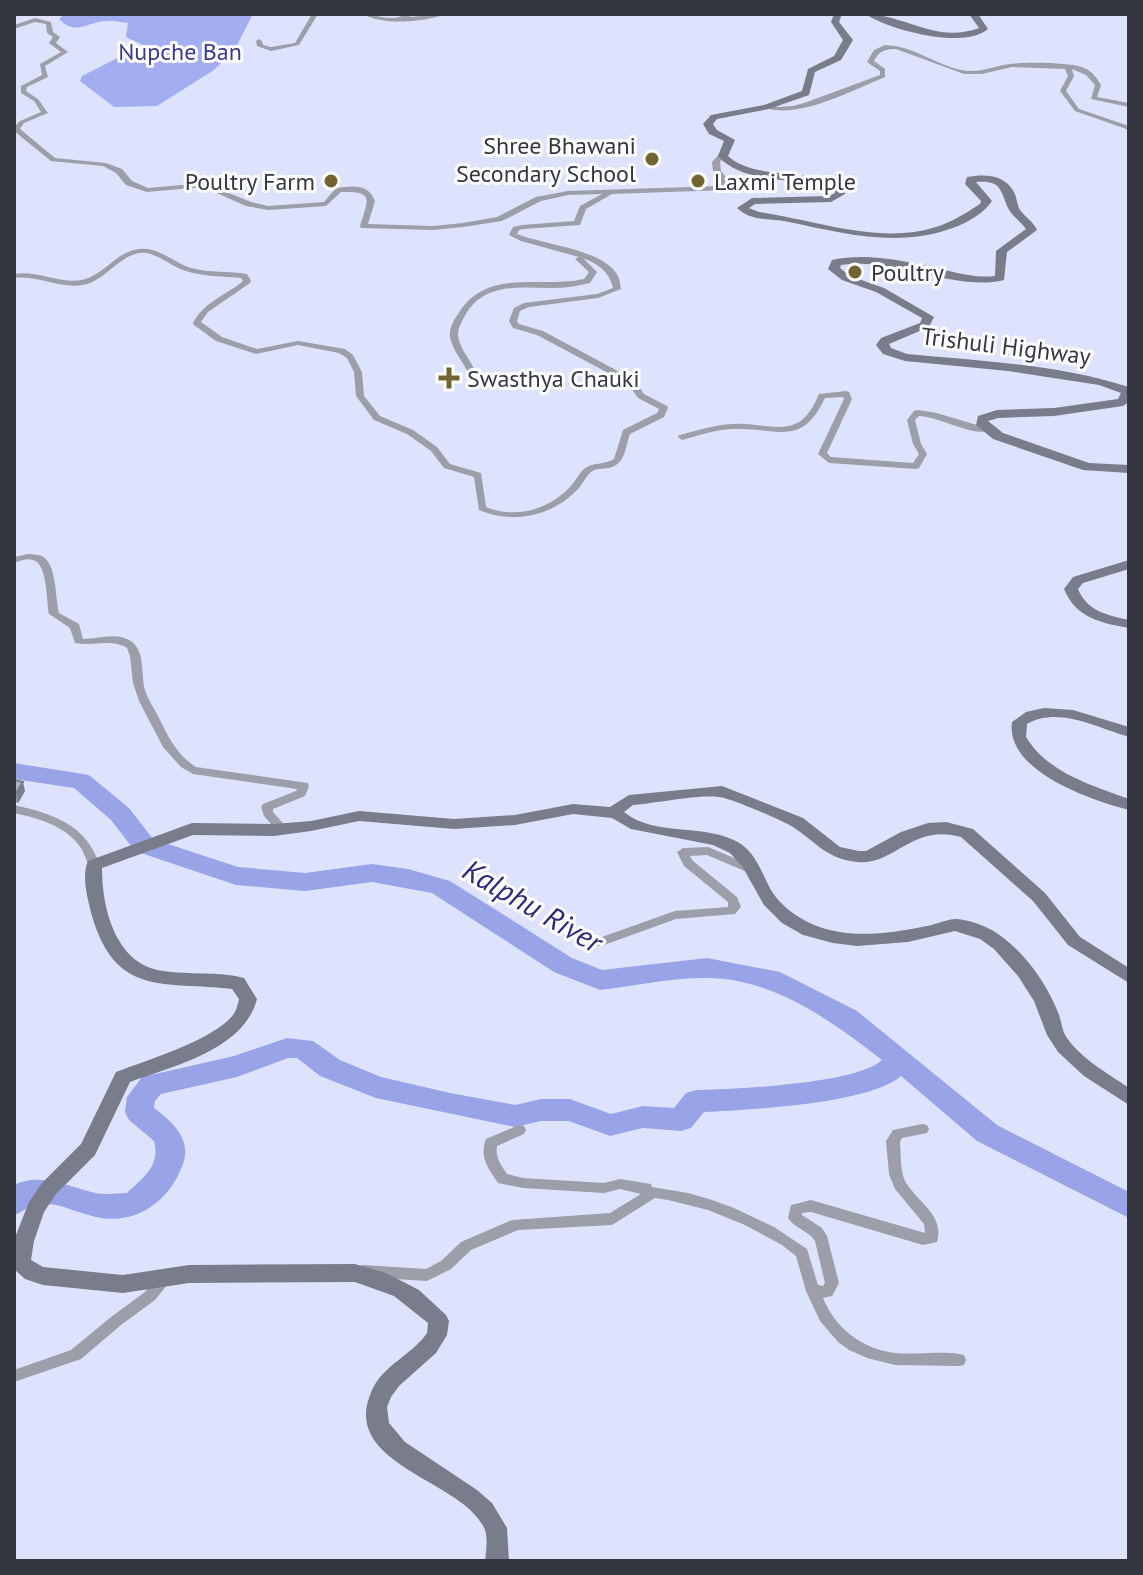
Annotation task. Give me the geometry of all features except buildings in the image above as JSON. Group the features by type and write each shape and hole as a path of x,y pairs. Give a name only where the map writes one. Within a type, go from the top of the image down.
{"street":[{"path":"259,41 260,46 271,49 297,44 315,14"},
{"path":"366,14 377,19 399,20 433,18 443,14"},
{"path":"399,20 409,14"},
{"name":"Trishuli Highway","path":"838,14 835,22 848,40 838,58 811,71 806,93 766,107 710,119 709,128 730,140 723,160 742,168 812,177 831,182 841,189 840,194 831,199 752,201 743,206 746,212 846,233 913,237 930,235 970,216 987,203 968,182 971,179 992,179 1010,190 1014,210 1032,230 1002,251 1002,274 997,279 970,280 866,261 841,261 834,266 836,272 880,290 928,317 925,325 885,341 882,345 887,351 905,357 1008,367 1101,382 1127,393 1123,402 1100,406 987,416 982,419 982,425 988,430"},
{"path":"869,14 920,32 942,35 984,29 973,14"},
{"path":"14,27 35,20 49,23 50,33 57,37 52,43 65,52 42,65 46,76 24,86 23,92 36,100 45,113 22,122 16,129 18,132 53,160 104,164 119,171 129,183 147,190 204,185 249,204 268,208 318,206 326,204 339,190 362,189 369,195 372,204 363,224 378,228 451,227 499,219 549,196 723,188 725,181 717,171 716,162 724,152"},
{"path":"766,107 787,108 839,96 867,80 883,76 883,70 870,59 886,46 905,48 960,72 985,73 1006,66 1080,68 1098,85 1093,98 1129,105"},
{"path":"1064,67 1072,72 1063,91 1071,105 1129,128"},
{"path":"14,276 35,274 82,283 97,277 117,259 141,251 157,254 187,269 244,276 247,281 240,288 205,309 197,323 200,328 219,339 256,352 298,343 342,351 355,365 360,396 377,418 410,432 434,449 447,466 478,475 482,508 495,514 517,516 567,496 592,468 613,464 619,459 626,432 661,415 664,408 641,396 634,386 613,372 545,336 513,325 517,310 527,305 598,296 617,289 616,279 584,255 517,238 513,234 522,227 577,223 583,208 609,193"},
{"path":"470,369 454,338 454,331 469,301 504,285 566,287 587,281 593,272 589,266 564,254 564,249"},
{"path":"682,437 735,426 778,431 799,428 809,420 822,396 840,393 846,394 848,399 822,454 829,460 916,466 923,454 911,420 917,413 933,414 974,430 988,430 1088,467 1129,469"},
{"path":"14,560 27,555 38,556 46,564 54,614 75,626 79,641 88,644 109,639 128,643 133,648 144,703 164,744 180,762 193,770 304,786 301,793 267,807 268,813 282,829"},
{"path":"1129,564 1078,580 1071,589 1076,602 1087,613 1129,624"},
{"path":"1129,732 1065,714 1039,712 1020,722 1018,737 1028,753 1059,775 1129,805"},
{"path":"616,813 620,805 629,800 722,791 797,822 835,852 859,857 869,856 928,829 956,829 967,833 992,852 1051,909 1074,941 1129,977"},
{"path":"14,809 71,830 84,839 94,865 100,914 111,947 126,966 134,972 158,976 238,983 248,994 249,1004 234,1027 218,1037 123,1077 91,1145 76,1164 54,1181 30,1222 18,1248 21,1263 32,1273 43,1276 123,1284 189,1274 355,1273 373,1277 417,1299 439,1321 440,1328 435,1341 387,1381 376,1409 377,1424 385,1441 447,1481 495,1525 497,1561"},
{"path":"94,865 192,829 282,829 359,816 454,824 515,820 573,809 616,813 624,821 706,835 730,845 751,863 770,902 806,930 827,938 879,938 967,925 1008,951 1024,967 1051,1016 1056,1036 1072,1055 1129,1098"},
{"path":"590,943 675,915 731,911 735,907 733,900 688,863 683,852 708,851 755,872"},
{"path":"813,1291 827,1292 832,1283 822,1240 817,1232 795,1218 796,1209 811,1206 923,1239 932,1238 931,1222 900,1185 894,1153 893,1141 898,1134 922,1129"},
{"path":"519,1130 491,1143 488,1151 490,1161 503,1179 604,1188 620,1184 635,1185 649,1192 698,1200 775,1233 802,1253 813,1291 838,1336 877,1356 959,1360"},
{"path":"355,1273 367,1269 427,1275 446,1265 466,1246 517,1224 612,1219 645,1199 649,1192"},
{"path":"14,1376 76,1355 150,1296 165,1279"}],"green space":[{"name":"Nupche Ban","path":"65,14 253,14 235,49 214,70 157,106 114,107 80,81 82,76 143,45 126,37 128,23 110,21 77,28 59,19"}],"waterway":[{"name":"Kalphu River","path":"14,771 81,781 120,814 144,845 236,876 305,882 372,873 441,887 563,965 600,980 707,968 771,979 847,1018 899,1058"},
{"path":"14,1203 26,1192 59,1193 98,1206 134,1205 162,1176 170,1158 167,1137 139,1112 141,1097 152,1085 237,1066 287,1048 303,1048 330,1068 376,1087 515,1116 541,1110 570,1110 610,1125 643,1117 681,1120 696,1101 765,1097 852,1084 887,1072 899,1058"},
{"name":"Kalphu River","path":"899,1058 987,1133 1129,1206"}],"place":[{"name":"Shree Bhawani Secondary School","path":"652,159"},
{"name":"Poultry Farm","path":"331,181"},
{"name":"Laxmi Temple","path":"698,181"},
{"name":"Poultry","path":"855,272"},
{"name":"Swasthya Chauki","path":"449,378"}]}
